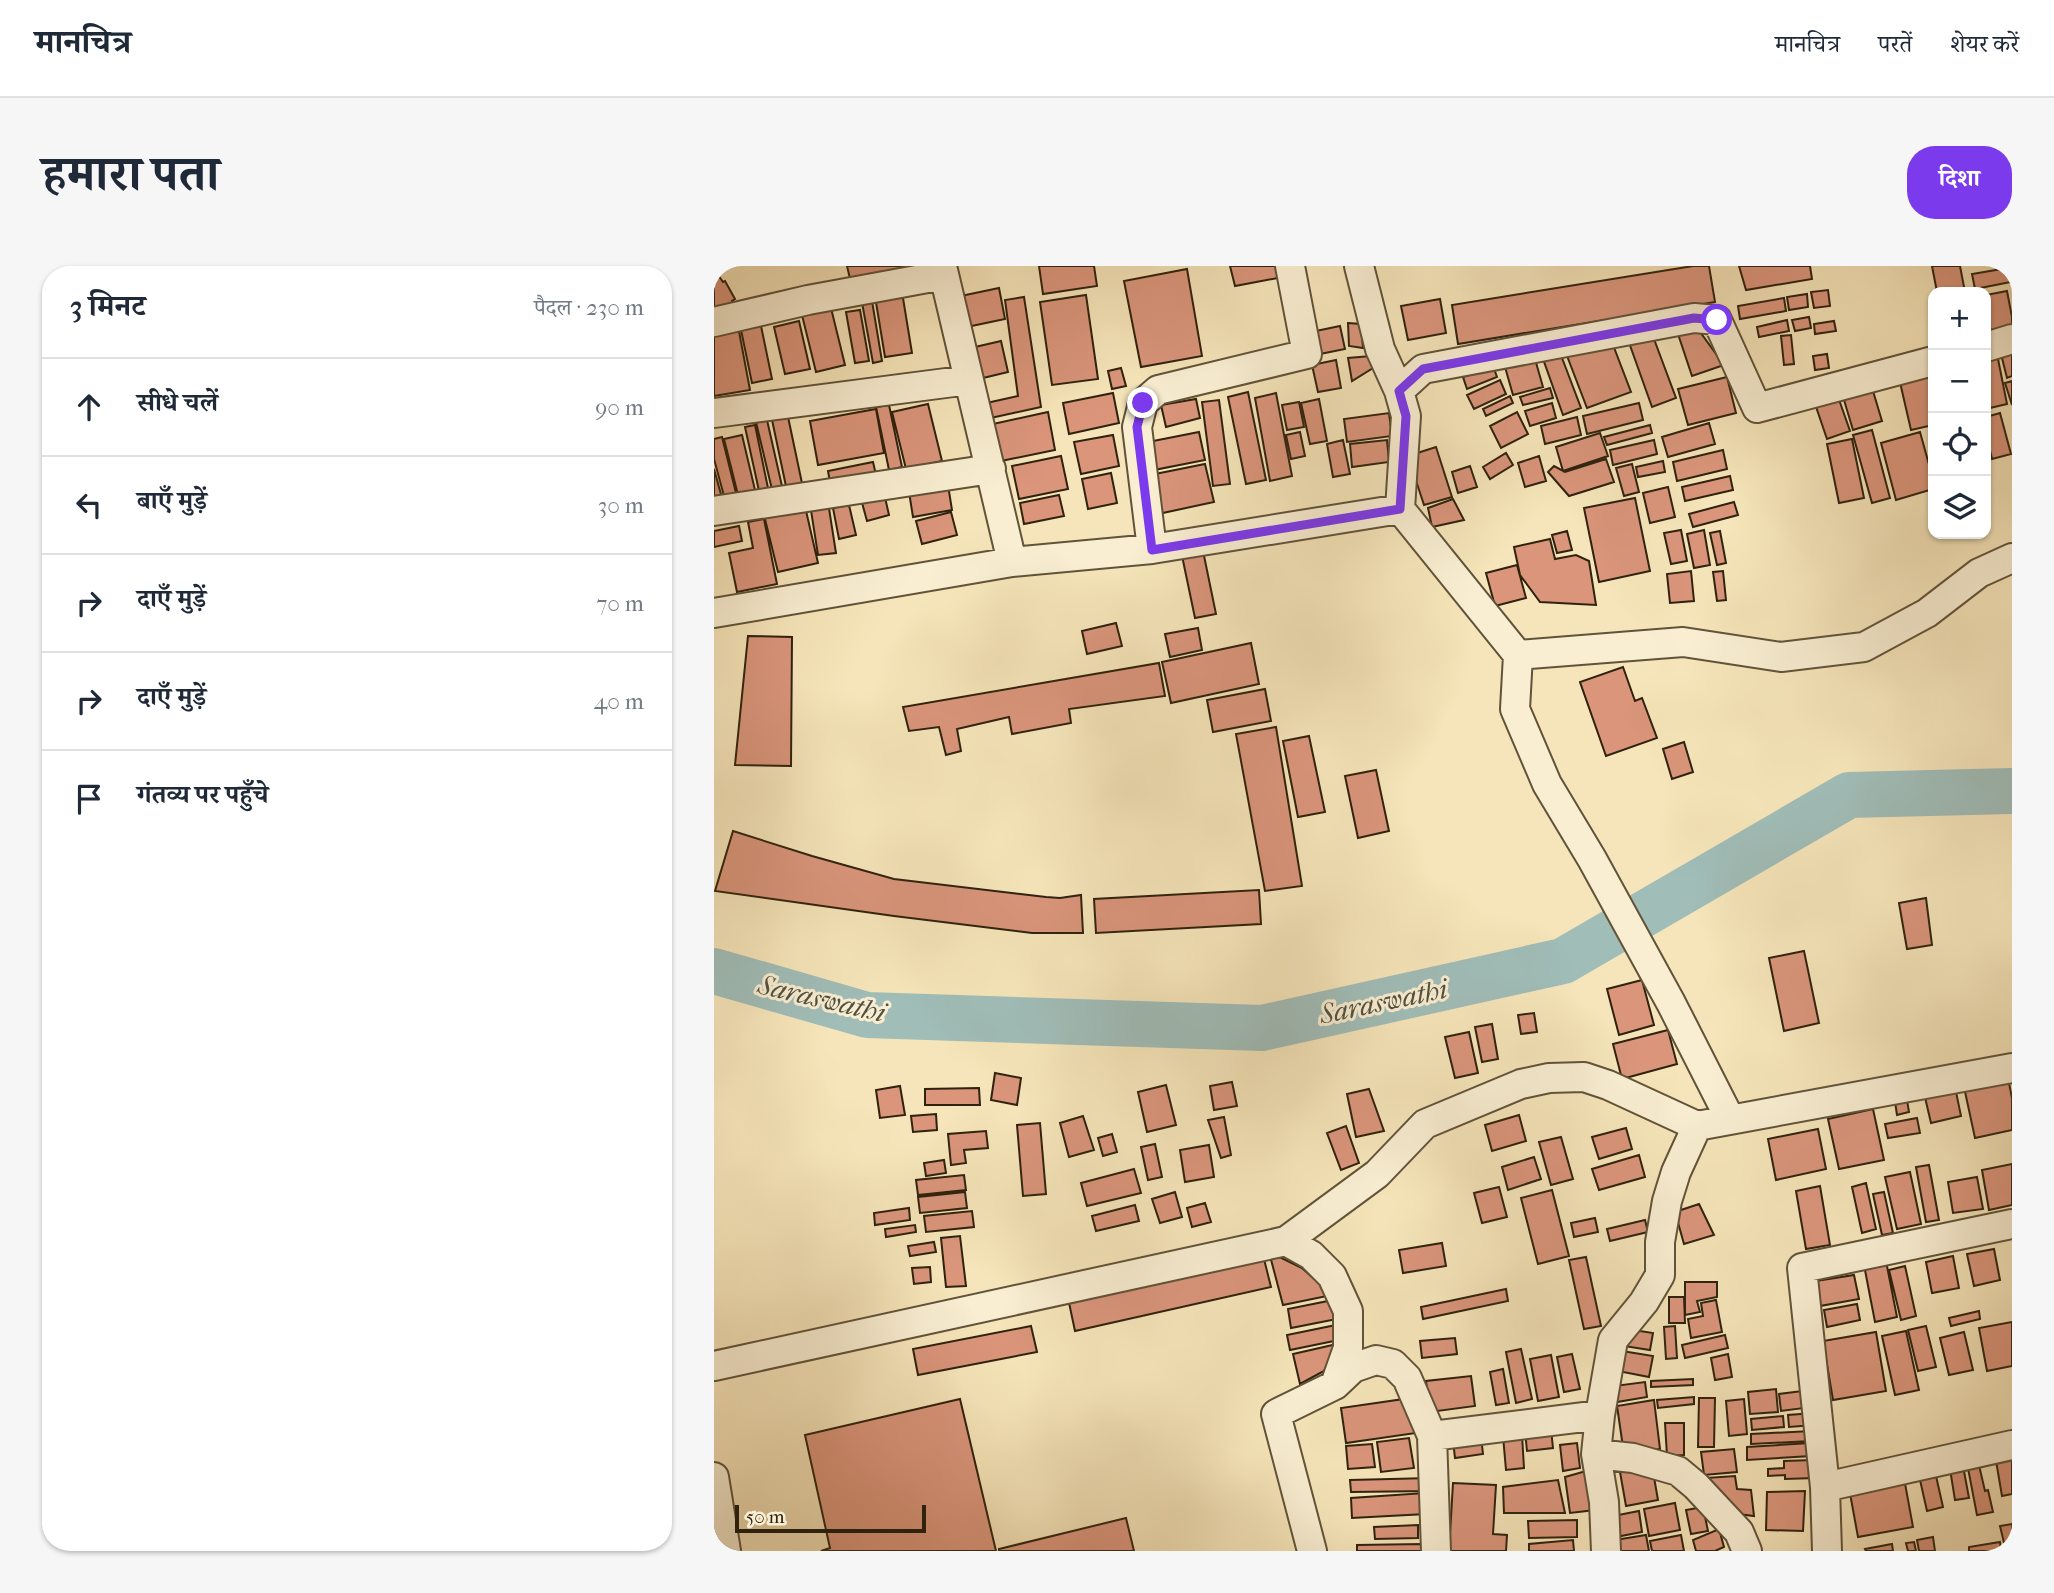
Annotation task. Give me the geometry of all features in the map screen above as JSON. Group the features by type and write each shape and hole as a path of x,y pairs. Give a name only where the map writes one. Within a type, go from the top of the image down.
{"street":[{"path":"1152,550 1137,427 1143,403 1158,390 1307,354 1290,266"},
{"path":"1359,266 1380,349 1399,391 1406,416 1400,509 1518,655 1515,709 1547,784 1592,859 1671,1003 1730,1119"},
{"path":"714,322 943,270 1012,562"},
{"path":"1399,391 1423,369 1694,318 1717,320 1757,408 1928,362"},
{"path":"1991,345 2012,340"},
{"path":"714,413 969,380"},
{"path":"714,511 991,469"},
{"path":"715,606 1012,562 1152,550 1400,509"},
{"path":"1518,655 1683,642 1782,657 1864,647 1927,613 1979,573 2012,558"},
{"path":"714,1366 1286,1241 1377,1174 1425,1124 1521,1084 1549,1078 1584,1077 1608,1085 1697,1126 2012,1068"},
{"path":"1606,1551 1604,1502 1596,1454 1613,1340 1644,1302 1660,1275 1660,1242 1667,1201 1676,1172 1697,1126"},
{"path":"1827,1551 1825,1487 1802,1268 2012,1224"},
{"path":"1286,1241 1311,1255 1332,1276 1348,1311 1348,1348 1335,1385"},
{"path":"1312,1551 1276,1414 1335,1385 1353,1368 1376,1360 1392,1364 1407,1378 1432,1436 1436,1551"},
{"path":"1432,1436 1600,1415"},
{"path":"1825,1487 2012,1446"},
{"path":"1596,1454 1633,1458 1678,1471 1696,1486 1739,1532 1747,1551"},
{"path":"714,1477 726,1551"}],"building":[{"path":"847,266 934,266 852,287"},
{"path":"1039,266 1094,266 1097,286 1043,294"},
{"path":"1230,266 1286,266 1288,276 1235,286"},
{"path":"1693,266 1709,266 1715,302 1458,344 1452,305"},
{"path":"1739,266 1810,266 1812,279 1746,290"},
{"path":"1932,266 1960,266 1964,287 1936,287"},
{"path":"2008,268 2011,282 1975,287 1972,274"},
{"path":"1187,269 1202,356 1141,367 1124,281"},
{"path":"716,272 723,282 725,281 735,299 732,301 734,306 714,316 714,273"},
{"path":"901,286 912,353 885,357 874,290"},
{"path":"999,288 1005,319 962,328 956,297"},
{"path":"1828,290 1830,306 1814,308 1811,292"},
{"path":"2007,291 2012,328 1991,332 1991,294"},
{"path":"1807,294 1808,307 1789,310 1787,297"},
{"path":"871,295 882,361 873,363 861,297"},
{"path":"1086,295 1098,379 1052,385 1040,302"},
{"path":"1024,297 1041,407 986,419 982,404 1018,396 1005,300"},
{"path":"1784,298 1786,311 1740,319 1738,306"},
{"path":"1440,299 1446,333 1408,340 1401,306"},
{"path":"830,304 845,365 816,372 800,307"},
{"path":"860,310 869,361 855,363 846,312"},
{"path":"1809,317 1811,328 1795,331 1792,320"},
{"path":"1787,320 1789,331 1759,337 1757,327"},
{"path":"760,321 772,379 752,383 740,325"},
{"path":"799,321 810,369 785,374 774,327"},
{"path":"1834,321 1836,331 1815,334 1814,324"},
{"path":"1348,323 1361,324 1363,348 1349,346"},
{"path":"1675,325 1695,325 1724,365 1692,376"},
{"path":"738,326 750,390 714,396 714,331"},
{"path":"1340,326 1345,349 1315,355 1311,332"},
{"path":"1651,331 1676,398 1652,407 1627,337"},
{"path":"1791,335 1794,364 1784,365 1781,336"},
{"path":"1610,337 1631,392 1587,408 1564,348"},
{"path":"1001,341 1008,372 983,378 975,347"},
{"path":"2012,347 2012,376 2007,378 2000,350"},
{"path":"1996,349 2007,404 1991,408 1991,350"},
{"path":"1559,350 1581,408 1563,415 1542,356"},
{"path":"1533,352 1543,387 1513,395 1503,360"},
{"path":"1827,354 1829,368 1815,370 1813,356"},
{"path":"1371,356 1373,368 1352,381 1348,358"},
{"path":"1336,360 1341,388 1318,392 1312,365"},
{"path":"1493,366 1497,377 1467,389 1463,377"},
{"path":"1121,368 1126,386 1112,389 1108,371"},
{"path":"1928,371 1928,426 1911,430 1899,378"},
{"path":"1727,377 1736,413 1688,425 1678,389"},
{"path":"1500,380 1506,394 1474,409 1467,395"},
{"path":"1870,381 1882,421 1853,430 1841,390"},
{"path":"2012,381 2012,405 2005,383"},
{"path":"1550,388 1553,398 1523,405 1520,397"},
{"path":"1836,391 1850,431 1827,439 1813,398"},
{"path":"1248,392 1266,480 1246,484 1228,397"},
{"path":"1113,393 1119,423 1069,434 1063,403"},
{"path":"1276,393 1292,476 1270,481 1255,398"},
{"path":"1510,396 1513,403 1486,416 1483,409"},
{"path":"1196,399 1200,418 1166,427 1161,405"},
{"path":"1319,399 1327,441 1310,444 1301,403"},
{"path":"1219,400 1230,484 1213,486 1202,402"},
{"path":"1299,402 1304,427 1287,430 1282,405"},
{"path":"1552,403 1556,418 1530,426 1525,411"},
{"path":"1639,403 1643,420 1587,434 1583,416"},
{"path":"928,404 942,461 906,469 892,412"},
{"path":"889,405 902,467 889,470 876,407"},
{"path":"876,409 884,453 818,465 810,421"},
{"path":"787,412 803,488 787,491 771,415"},
{"path":"1048,412 1055,450 1001,461 993,424"},
{"path":"1517,412 1528,434 1501,448 1490,426"},
{"path":"1389,413 1392,436 1347,442 1344,419"},
{"path":"2000,413 2011,454 1992,459 1991,455 1991,416"},
{"path":"1577,417 1581,435 1545,444 1541,426"},
{"path":"767,420 784,495 774,498 756,422"},
{"path":"1709,423 1715,444 1668,457 1662,437"},
{"path":"755,425 770,498 761,500 745,427"},
{"path":"1650,425 1652,433 1607,445 1604,437"},
{"path":"1872,430 1890,498 1872,503 1853,435"},
{"path":"1199,432 1205,460 1154,470 1148,442"},
{"path":"1300,432 1305,456 1291,459 1286,435"},
{"path":"1920,432 1928,461 1928,490 1896,500 1881,443"},
{"path":"1600,433 1608,456 1563,471 1556,447"},
{"path":"742,435 755,490 738,495 724,439"},
{"path":"1113,435 1119,466 1081,474 1074,442"},
{"path":"722,437 736,493 724,496 714,459 714,439"},
{"path":"1852,439 1864,498 1839,503 1827,444"},
{"path":"1343,440 1350,474 1333,477 1327,444"},
{"path":"1387,440 1389,462 1352,467 1350,444"},
{"path":"1654,440 1657,454 1613,465 1610,450"},
{"path":"1436,447 1452,497 1424,505 1408,456"},
{"path":"1723,450 1727,469 1677,481 1673,462"},
{"path":"1506,453 1513,465 1490,479 1483,467"},
{"path":"1061,456 1068,489 1019,499 1012,466"},
{"path":"1539,456 1546,481 1525,487 1518,463"},
{"path":"1606,459 1614,482 1569,496 1548,472 1554,466 1565,472"},
{"path":"1663,461 1665,472 1638,477 1636,467"},
{"path":"873,462 877,479 831,488 828,471"},
{"path":"1205,464 1214,502 1158,514 1150,475"},
{"path":"1632,464 1639,492 1624,496 1616,468"},
{"path":"1470,466 1477,487 1458,493 1452,472"},
{"path":"714,469 722,498 714,500"},
{"path":"1111,473 1117,503 1088,509 1082,479"},
{"path":"1730,476 1733,490 1685,501 1682,487"},
{"path":"948,485 952,510 913,517 909,492"},
{"path":"1668,487 1675,517 1650,523 1643,493"},
{"path":"884,493 889,515 867,521 861,499"},
{"path":"1059,495 1064,516 1024,524 1020,503"},
{"path":"1635,498 1650,571 1599,582 1584,508"},
{"path":"1453,499 1464,520 1432,527 1428,508"},
{"path":"804,502 818,563 778,572 763,511"},
{"path":"828,502 836,553 818,555 810,504"},
{"path":"1734,502 1738,515 1693,527 1689,514"},
{"path":"849,505 856,535 839,539 833,508"},
{"path":"951,512 957,535 922,544 916,521"},
{"path":"764,519 777,584 737,592 729,553 753,548 748,522"},
{"path":"739,526 742,541 714,547 714,531"},
{"path":"1681,530 1687,561 1671,564 1664,533"},
{"path":"1704,530 1710,565 1694,568 1687,534"},
{"path":"1567,531 1572,550 1557,553 1552,535"},
{"path":"1720,531 1726,563 1717,565 1710,533"},
{"path":"1550,539 1555,559 1576,555 1589,561 1596,605 1540,602 1520,575 1514,547"},
{"path":"1202,546 1216,614 1195,618 1181,551"},
{"path":"1517,565 1526,598 1495,606 1486,573"},
{"path":"1691,571 1694,601 1670,603 1667,574"},
{"path":"1723,571 1726,600 1717,601 1713,572"},
{"path":"1116,623 1122,646 1087,654 1082,631"},
{"path":"1198,628 1202,650 1170,657 1165,634"},
{"path":"748,636 792,637 791,766 735,765"},
{"path":"1251,643 1259,684 1171,703 1162,662"},
{"path":"1159,663 1165,696 1069,709 1071,723 1012,734 1009,717 957,729 961,751 946,755 939,727 909,731 903,707"},
{"path":"1623,667 1635,701 1642,698 1657,738 1606,756 1580,682"},
{"path":"1265,689 1271,721 1213,732 1207,700"},
{"path":"1276,727 1302,886 1265,891 1236,734"},
{"path":"1309,736 1325,812 1298,817 1283,741"},
{"path":"1684,742 1693,772 1672,779 1663,749"},
{"path":"1376,770 1389,831 1358,838 1345,776"},
{"path":"733,831 894,879 1046,897 1081,895 1083,933 1032,933 715,891"},
{"path":"1259,890 1261,924 1096,933 1094,899"},
{"path":"1926,898 1932,945 1907,949 1899,903"},
{"path":"1804,951 1819,1023 1784,1031 1769,958"},
{"path":"1642,980 1654,1025 1619,1035 1607,989"},
{"path":"1534,1013 1537,1032 1521,1034 1518,1015"},
{"path":"1492,1024 1498,1059 1482,1062 1475,1027"},
{"path":"1668,1030 1677,1064 1622,1079 1613,1044"},
{"path":"1469,1032 1478,1073 1455,1078 1445,1037"},
{"path":"995,1073 1021,1078 1017,1105 991,1100"},
{"path":"2008,1078 2012,1098 2012,1130 1975,1138 1964,1087"},
{"path":"1232,1082 1237,1106 1214,1110 1210,1086"},
{"path":"1166,1085 1176,1125 1147,1132 1138,1092"},
{"path":"900,1086 905,1115 880,1118 876,1090"},
{"path":"1955,1087 1961,1116 1931,1123 1924,1093"},
{"path":"979,1088 980,1105 925,1105 925,1089"},
{"path":"1369,1089 1384,1131 1356,1137 1347,1094"},
{"path":"1907,1100 1909,1112 1897,1115 1895,1102"},
{"path":"1873,1109 1884,1160 1839,1169 1828,1119"},
{"path":"936,1114 937,1130 913,1132 911,1116"},
{"path":"1519,1115 1526,1141 1492,1151 1485,1125"},
{"path":"1083,1116 1094,1150 1069,1157 1060,1123"},
{"path":"1224,1117 1231,1155 1221,1158 1208,1120"},
{"path":"1917,1118 1920,1133 1888,1138 1885,1124"},
{"path":"1040,1123 1046,1194 1023,1196 1017,1125"},
{"path":"1346,1126 1359,1163 1341,1170 1327,1133"},
{"path":"1626,1128 1632,1149 1599,1159 1592,1137"},
{"path":"1818,1129 1826,1169 1776,1180 1768,1139"},
{"path":"986,1131 988,1148 964,1150 966,1163 951,1165 948,1134"},
{"path":"1112,1134 1117,1152 1103,1156 1098,1138"},
{"path":"1561,1137 1573,1179 1551,1185 1539,1142"},
{"path":"1155,1144 1162,1177 1148,1180 1141,1147"},
{"path":"1209,1145 1214,1177 1185,1182 1180,1150"},
{"path":"1639,1155 1645,1177 1599,1190 1592,1169"},
{"path":"1534,1157 1541,1179 1508,1190 1502,1167"},
{"path":"944,1160 946,1173 926,1176 924,1163"},
{"path":"2012,1164 2012,1205 1989,1210 1982,1170"},
{"path":"1929,1165 1939,1220 1926,1222 1916,1167"},
{"path":"1134,1169 1141,1193 1087,1206 1081,1183"},
{"path":"1910,1172 1921,1224 1897,1229 1885,1177"},
{"path":"964,1175 966,1190 918,1195 916,1180"},
{"path":"1977,1177 1983,1209 1953,1213 1948,1182"},
{"path":"1866,1183 1876,1229 1862,1233 1852,1187"},
{"path":"1820,1186 1830,1245 1806,1249 1796,1191"},
{"path":"1499,1187 1507,1217 1482,1223 1474,1193"},
{"path":"1552,1190 1569,1256 1538,1264 1521,1198"},
{"path":"965,1192 967,1208 920,1213 918,1197"},
{"path":"1175,1192 1182,1217 1160,1223 1152,1199"},
{"path":"1884,1192 1893,1233 1882,1235 1873,1194"},
{"path":"1205,1203 1211,1222 1192,1227 1187,1208"},
{"path":"1699,1204 1714,1235 1684,1244 1675,1212"},
{"path":"1135,1205 1139,1221 1096,1231 1092,1216"},
{"path":"909,1208 910,1220 875,1225 874,1213"},
{"path":"972,1211 974,1227 926,1232 924,1216"},
{"path":"1595,1218 1598,1232 1574,1237 1571,1223"},
{"path":"1645,1220 1648,1232 1610,1241 1607,1229"},
{"path":"915,1225 916,1232 886,1237 885,1229"},
{"path":"960,1236 966,1286 946,1287 941,1238"},
{"path":"934,1242 936,1252 910,1256 908,1246"},
{"path":"1442,1243 1446,1266 1403,1273 1399,1250"},
{"path":"1994,1249 2000,1280 1974,1286 1967,1254"},
{"path":"1269,1252 1302,1268 1332,1295 1283,1305"},
{"path":"1263,1255 1271,1287 1075,1331 1068,1298"},
{"path":"1953,1256 1959,1288 1932,1293 1926,1262"},
{"path":"1586,1257 1601,1326 1584,1329 1569,1260"},
{"path":"1886,1261 1897,1317 1875,1322 1864,1265"},
{"path":"1905,1266 1916,1316 1901,1320 1889,1270"},
{"path":"930,1267 931,1282 914,1284 912,1268"},
{"path":"1854,1275 1859,1299 1820,1306 1816,1281"},
{"path":"1685,1282 1717,1282 1717,1297 1697,1301 1700,1312 1685,1315"},
{"path":"1506,1289 1508,1301 1423,1319 1421,1307"},
{"path":"1669,1297 1684,1297 1685,1323 1669,1323"},
{"path":"1338,1299 1342,1318 1291,1328 1288,1309"},
{"path":"1716,1300 1722,1332 1691,1338 1688,1319 1703,1316 1701,1303"},
{"path":"1857,1304 1860,1320 1827,1327 1824,1310"},
{"path":"1979,1311 1980,1319 1951,1326 1949,1318"},
{"path":"2012,1322 2012,1366 1987,1371 1979,1328"},
{"path":"1336,1325 1339,1340 1290,1350 1287,1335"},
{"path":"1031,1326 1037,1352 918,1375 913,1349"},
{"path":"1675,1326 1677,1358 1666,1359 1664,1327"},
{"path":"1926,1326 1936,1367 1918,1371 1908,1330"},
{"path":"1627,1329 1653,1333 1650,1350 1624,1346"},
{"path":"1906,1331 1919,1390 1895,1395 1882,1336"},
{"path":"1876,1332 1886,1391 1833,1400 1823,1341"},
{"path":"1964,1332 1973,1370 1949,1375 1940,1338"},
{"path":"1725,1335 1728,1348 1685,1358 1682,1345"},
{"path":"1455,1338 1457,1354 1422,1358 1420,1341"},
{"path":"1337,1344 1324,1371 1300,1384 1293,1354"},
{"path":"1521,1349 1532,1399 1516,1403 1506,1352"},
{"path":"1622,1351 1653,1356 1649,1377 1618,1371"},
{"path":"1572,1354 1580,1389 1564,1392 1557,1357"},
{"path":"1728,1354 1732,1377 1715,1380 1711,1358"},
{"path":"1551,1355 1559,1397 1538,1401 1530,1359"},
{"path":"1503,1369 1509,1403 1496,1405 1490,1372"},
{"path":"1471,1376 1475,1406 1430,1412 1426,1381"},
{"path":"1693,1379 1693,1385 1651,1387 1651,1381"},
{"path":"1645,1382 1647,1397 1617,1402 1614,1386"},
{"path":"1776,1389 1778,1412 1750,1414 1748,1392"},
{"path":"1810,1390 1812,1407 1781,1411 1779,1394"},
{"path":"1694,1397 1694,1404 1658,1408 1657,1400"},
{"path":"1411,1398 1416,1433 1346,1443 1341,1408"},
{"path":"1699,1398 1715,1398 1714,1447 1698,1447"},
{"path":"960,1399 996,1551 821,1551 830,1548 805,1435"},
{"path":"1744,1399 1747,1434 1729,1436 1726,1401"},
{"path":"1654,1400 1660,1449 1624,1454 1617,1406"},
{"path":"1813,1413 1814,1425 1789,1427 1788,1415"},
{"path":"1783,1416 1784,1427 1752,1430 1751,1419"},
{"path":"1665,1423 1684,1423 1684,1455 1667,1456"},
{"path":"1551,1429 1553,1448 1527,1451 1525,1431"},
{"path":"1811,1431 1811,1441 1751,1444 1751,1434"},
{"path":"1522,1435 1524,1468 1506,1470 1503,1436"},
{"path":"1481,1437 1483,1454 1455,1458 1453,1441"},
{"path":"1409,1438 1414,1468 1381,1472 1377,1442"},
{"path":"1577,1443 1580,1468 1563,1471 1560,1445"},
{"path":"1810,1443 1811,1456 1747,1460 1747,1447"},
{"path":"1372,1444 1375,1467 1348,1469 1346,1446"},
{"path":"1734,1449 1737,1472 1704,1475 1701,1452"},
{"path":"2012,1452 2012,1494 2002,1496 1995,1455"},
{"path":"1814,1460 1815,1478 1785,1479 1785,1475 1768,1476 1768,1469 1784,1468 1784,1461"},
{"path":"1978,1461 1993,1512 1977,1515 1967,1463"},
{"path":"1652,1466 1658,1500 1626,1506 1620,1472"},
{"path":"1963,1466 1969,1498 1955,1500 1950,1469"},
{"path":"1934,1467 1943,1507 1927,1511 1918,1471"},
{"path":"1593,1469 1595,1510 1570,1513 1565,1477"},
{"path":"1735,1476 1737,1489 1751,1490 1754,1516 1738,1514 1705,1478"},
{"path":"1431,1478 1431,1491 1351,1492 1350,1480"},
{"path":"1904,1478 1913,1527 1858,1537 1849,1488"},
{"path":"1558,1480 1565,1513 1504,1513 1503,1487"},
{"path":"1453,1483 1496,1485 1493,1534 1507,1535 1506,1551 1449,1551"},
{"path":"1805,1491 1803,1531 1766,1530 1767,1492"},
{"path":"1425,1493 1426,1514 1352,1518 1351,1498"},
{"path":"1675,1503 1680,1530 1649,1536 1644,1509"},
{"path":"1703,1507 1708,1531 1691,1534 1686,1510"},
{"path":"1639,1511 1642,1532 1616,1537 1613,1516"},
{"path":"1126,1518 1134,1551 999,1551 999,1549"},
{"path":"1577,1520 1577,1537 1529,1538 1528,1521"},
{"path":"2012,1524 2012,1551 2006,1551 2000,1526"},
{"path":"1418,1525 1418,1538 1375,1539 1374,1527"},
{"path":"1719,1529 1724,1547 1715,1551 1696,1551 1693,1540"},
{"path":"1646,1535 1649,1551 1617,1551 1615,1540"},
{"path":"1681,1535 1684,1551 1652,1551 1650,1541"},
{"path":"1933,1537 1935,1551 1919,1551 1917,1540"},
{"path":"1573,1540 1574,1551 1529,1551 1529,1544"},
{"path":"1914,1542 1916,1551 1908,1551 1906,1543"},
{"path":"2000,1542 2001,1551 1969,1551 1969,1547"},
{"path":"1423,1544 1424,1551 1357,1551 1357,1545"},
{"path":"1892,1544 1893,1551 1865,1549"}],"waterway":[{"name":"Saraswathi","path":"714,971 867,1015 1262,1028 1563,961 1849,795 2012,791"}],"route":[{"path":"1143,403 1137,427 1152,550 1400,509 1406,416 1399,391 1423,369 1694,318 1717,320"}]}
